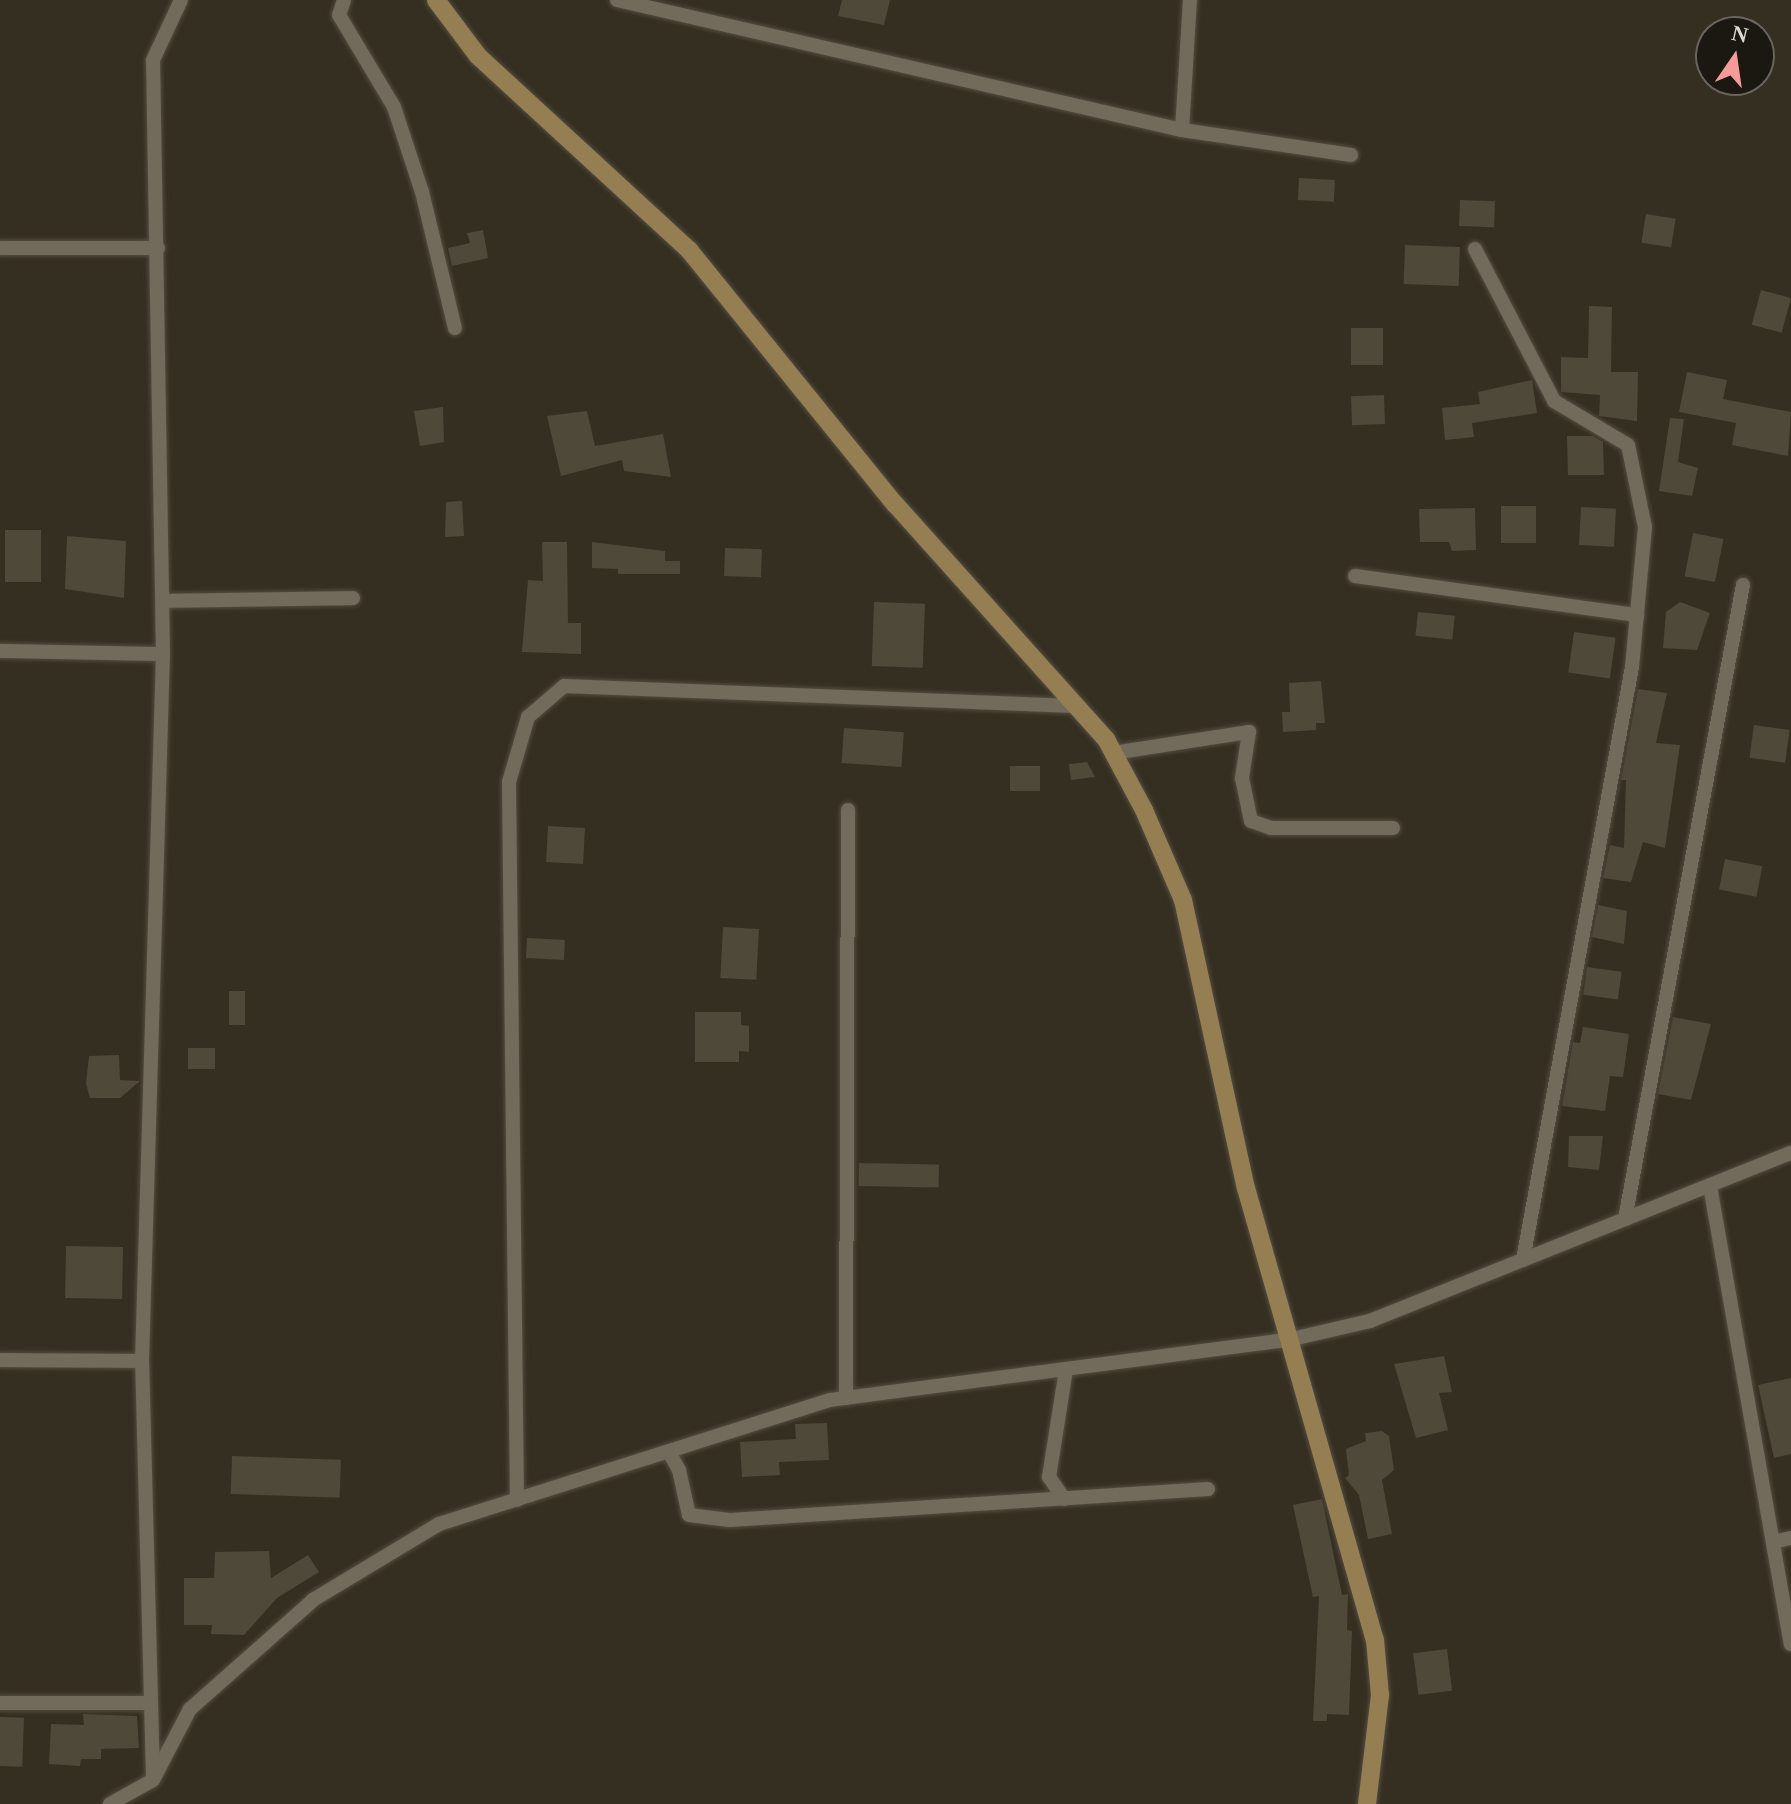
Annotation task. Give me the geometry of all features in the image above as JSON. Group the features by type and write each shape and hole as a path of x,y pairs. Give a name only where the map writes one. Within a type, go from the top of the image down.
{"street":[{"path":"153,1780 142,1361 163,654 153,60 181,0"},
{"path":"344,0 339,15 394,107 422,192 455,328"},
{"path":"436,0 478,56 689,250 895,504 1113,753 1183,900 1246,1188 1292,1339 1375,1640 1380,1695 1367,1804"},
{"path":"617,0 1182,130 1351,155"},
{"path":"1182,130 1190,0"},
{"path":"0,248 158,248"},
{"path":"1475,249 1554,401 1628,445 1645,527 1632,667 1523,1260"},
{"path":"1355,576 1637,615"},
{"path":"1625,1219 1743,585"},
{"path":"163,601 353,598"},
{"path":"0,651 163,654"},
{"path":"517,1500 509,782 528,717 564,686 1075,706"},
{"path":"1113,753 1249,732 1242,778 1251,821 1271,828 1393,828"},
{"path":"846,1398 848,810"},
{"path":"110,1804 153,1780 190,1709 313,1600 439,1524 846,1398 1292,1339 1370,1321 1791,1153"},
{"path":"1710,1186 1791,1644"},
{"path":"0,1360 142,1361"},
{"path":"1064,1499 1049,1477 1066,1370"},
{"path":"669,1452 679,1470 689,1515 730,1520 1208,1489"},
{"path":"1773,1542 1791,1538"},
{"path":"0,1703 151,1703"}],"building":[{"path":"842,0 890,0 884,25 838,16"},
{"path":"1299,178 1335,180 1334,202 1298,200"},
{"path":"1460,200 1495,201 1494,227 1459,226"},
{"path":"1646,214 1676,219 1671,247 1641,243"},
{"path":"483,230 488,258 452,266 448,248 470,243 467,233"},
{"path":"1405,245 1460,247 1459,286 1404,284"},
{"path":"1761,290 1791,298 1782,333 1752,325"},
{"path":"1589,306 1612,307 1611,372 1638,372 1637,421 1599,416 1600,395 1561,392 1561,357 1588,358"},
{"path":"1351,328 1383,328 1383,365 1351,365"},
{"path":"1687,372 1727,380 1723,399 1791,412 1788,456 1732,445 1736,423 1679,412"},
{"path":"1532,380 1537,413 1472,423 1474,437 1445,440 1442,408 1480,404 1478,392"},
{"path":"1384,395 1385,424 1352,425 1351,396"},
{"path":"443,407 444,442 420,446 414,411"},
{"path":"587,411 595,446 663,434 671,477 624,471 622,460 561,476 547,416"},
{"path":"1670,418 1684,419 1678,462 1698,468 1692,496 1659,491"},
{"path":"1567,436 1593,436 1603,442 1604,475 1568,475"},
{"path":"462,501 464,536 445,537 446,502"},
{"path":"1501,506 1536,506 1536,543 1501,543"},
{"path":"1581,507 1616,509 1614,547 1579,545"},
{"path":"1475,508 1476,550 1452,551 1449,542 1420,542 1419,509"},
{"path":"5,530 41,530 41,582 5,582"},
{"path":"1693,533 1723,539 1715,582 1685,576"},
{"path":"67,536 126,541 124,598 65,589"},
{"path":"542,542 567,542 568,623 581,623 581,654 522,652 528,580 543,581"},
{"path":"592,542 665,551 665,561 680,561 680,574 618,574 618,569 592,568"},
{"path":"725,548 762,549 761,577 724,576"},
{"path":"874,602 925,604 923,668 872,666"},
{"path":"1680,602 1710,613 1697,650 1663,648 1666,612"},
{"path":"1418,612 1455,616 1452,640 1415,636"},
{"path":"1574,632 1616,638 1610,678 1568,673"},
{"path":"1321,681 1325,723 1316,723 1316,730 1283,732 1282,712 1290,712 1289,683"},
{"path":"1638,689 1667,693 1656,743 1680,745 1665,848 1643,842 1631,882 1603,878 1610,845 1624,848 1626,780 1621,780"},
{"path":"1754,725 1790,730 1785,763 1749,758"},
{"path":"844,728 904,732 901,767 842,763"},
{"path":"1087,762 1095,777 1071,780 1069,764"},
{"path":"1010,766 1040,766 1040,791 1010,791"},
{"path":"548,826 585,828 583,864 546,862"},
{"path":"1725,859 1762,866 1756,897 1719,889"},
{"path":"1598,905 1627,911 1624,944 1592,937"},
{"path":"723,927 759,929 756,980 720,978"},
{"path":"527,938 565,940 564,960 526,958"},
{"path":"1587,967 1622,972 1618,1000 1583,995"},
{"path":"229,991 245,991 245,1025 229,1025"},
{"path":"695,1012 741,1012 741,1025 749,1026 749,1052 739,1051 739,1062 695,1062"},
{"path":"1673,1017 1711,1024 1691,1100 1658,1094"},
{"path":"1583,1027 1629,1034 1623,1077 1610,1076 1605,1111 1562,1106 1573,1042 1580,1043"},
{"path":"188,1048 215,1048 215,1069 188,1069"},
{"path":"119,1055 120,1080 140,1081 120,1098 90,1098 86,1084 89,1056"},
{"path":"1569,1136 1603,1136 1599,1170 1568,1167"},
{"path":"859,1163 939,1164 939,1187 859,1186"},
{"path":"66,1246 123,1247 122,1299 65,1298"},
{"path":"1444,1356 1452,1392 1439,1393 1448,1430 1416,1438 1394,1364"},
{"path":"1791,1378 1791,1454 1774,1458 1758,1385"},
{"path":"827,1423 829,1460 779,1462 780,1475 742,1477 740,1442 796,1439 795,1424"},
{"path":"1382,1431 1389,1436 1394,1470 1382,1480 1392,1534 1368,1539 1359,1495 1345,1478 1349,1475 1346,1449 1366,1441 1365,1433"},
{"path":"232,1456 341,1460 340,1498 231,1494"},
{"path":"1322,1499 1342,1595 1348,1594 1347,1630 1352,1631 1349,1715 1327,1714 1327,1721 1313,1721 1319,1596 1313,1597 1293,1505"},
{"path":"269,1551 271,1578 308,1555 319,1572 277,1598 244,1635 211,1634 212,1625 184,1625 184,1578 214,1578 215,1552"},
{"path":"1447,1649 1452,1691 1418,1695 1413,1653"},
{"path":"83,1714 137,1716 139,1748 101,1749 101,1759 81,1759 80,1766 49,1764 51,1724 84,1725"},
{"path":"0,1717 24,1718 22,1767 0,1766"}]}
